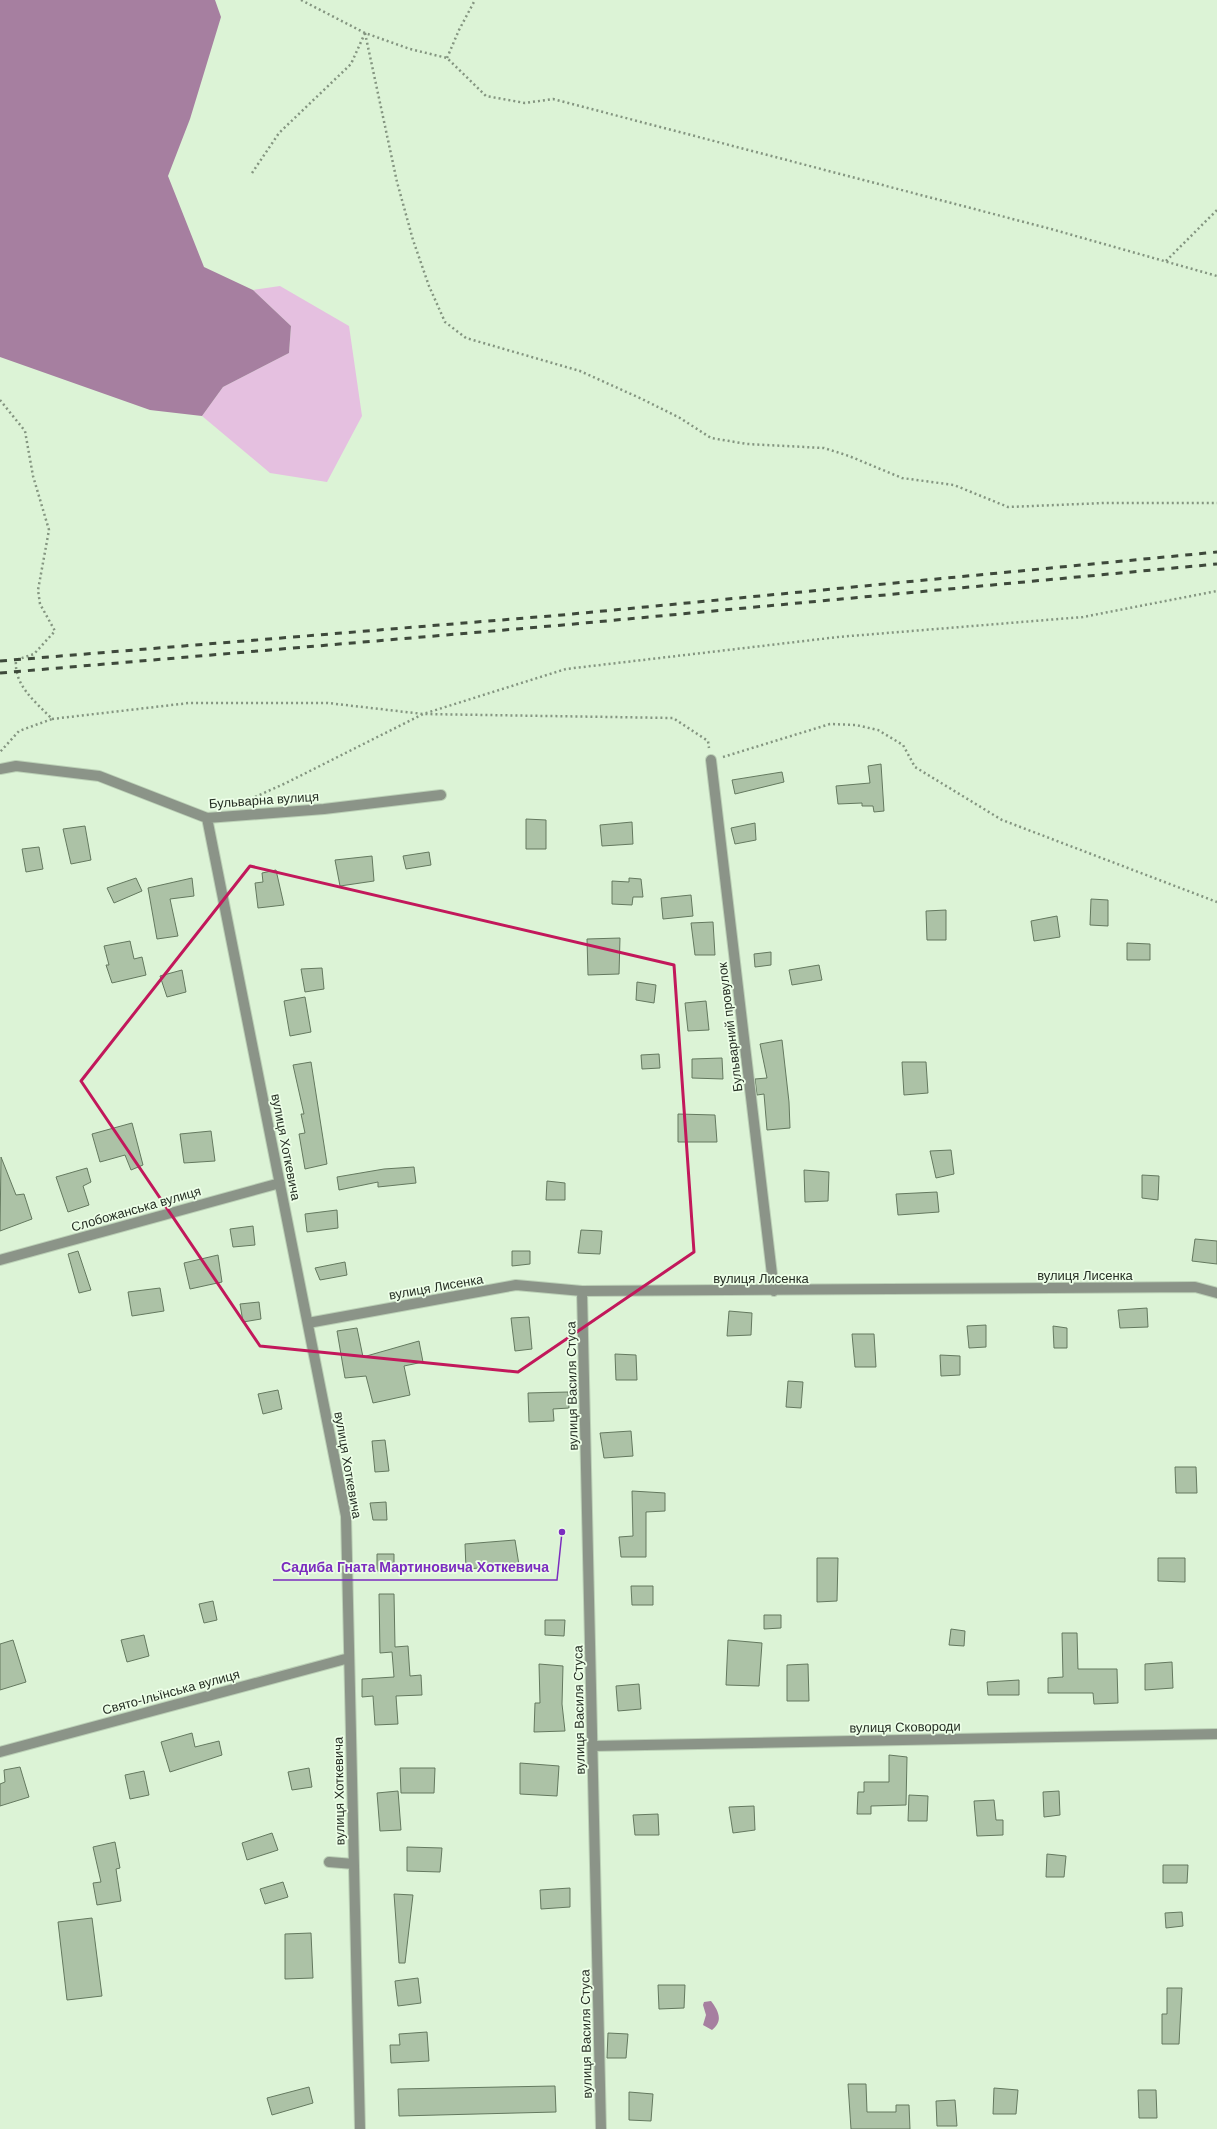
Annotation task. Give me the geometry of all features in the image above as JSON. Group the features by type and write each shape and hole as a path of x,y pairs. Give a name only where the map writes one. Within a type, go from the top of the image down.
{"street":[{"name":"Бульварний провулок","path":"711,760 774,1291"},
{"name":"Бульварна вулиця","path":"0,769 16,766 99,776 207,818 324,809 441,795"},
{"name":"вулиця Хоткевича","path":"207,818 346,1516 360,2129"},
{"name":"Слобожанська вулиця","path":"0,1260 280,1183"},
{"name":"вулиця Лисенка","path":"308,1323 516,1285 582,1291 774,1291 1195,1287 1217,1294"},
{"name":"вулиця Василя Стуса","path":"582,1291 601,2129"},
{"name":"Свято-Ільїнська вулиця","path":"0,1752 349,1658"},
{"name":"вулиця Сковороди","path":"593,1746 1217,1734"},
{"path":"329,1862 354,1864"}],"path":[{"path":"301,0 365,33 410,49 447,58 486,96 524,103 553,99 1166,261 1217,276"},
{"path":"447,58 459,30 475,0"},
{"path":"252,173 279,133 351,64 365,33"},
{"path":"365,33 397,182 413,240 429,286 445,322 466,338 580,371 648,402 711,438 747,444 824,448 849,456 902,478 954,485 1008,507 1104,503 1217,504"},
{"path":"1166,261 1217,210"},
{"path":"0,400 25,431 33,476 49,530 38,590 40,604 55,631 34,654 16,660 15,672 25,691 52,719"},
{"path":"243,802 286,783 423,714 566,669 838,637 1083,617 1217,591"},
{"path":"0,752 19,731 52,719 189,703 328,703 423,714 673,718 708,741 711,760 830,724 856,724 878,730 903,745 915,767 1002,820 1217,902"}],"highlighted area":[{"path":"250,866 674,965 694,1252 518,1372 260,1346 81,1081"}],"shaded area":[{"path":"0,0 215,0 221,17 190,119 168,176 204,267 253,290 291,326 289,353 223,387 202,416 150,410 0,357"},
{"path":"280,286 349,326 362,416 327,482 270,473 202,416 223,387 289,353 291,326 253,290"},
{"path":"711,2001 719,2016 716,2027 712,2030 703,2025 706,2015 703,2005 704,2002"}],"building":[{"path":"881,764 884,811 874,812 873,806 862,806 862,803 838,804 836,786 870,783 868,766"},
{"path":"782,772 784,782 735,794 732,780"},
{"path":"526,819 546,820 546,849 526,849"},
{"path":"632,822 633,844 602,846 600,825"},
{"path":"755,823 756,840 735,844 731,828"},
{"path":"85,826 91,860 71,864 63,829"},
{"path":"39,847 43,869 26,872 22,849"},
{"path":"429,852 431,865 406,869 403,856"},
{"path":"372,856 374,881 340,886 335,860"},
{"path":"276,870 284,905 258,908 255,883 263,882 262,873"},
{"path":"136,878 142,891 114,903 107,888"},
{"path":"192,878 194,896 170,899 178,936 157,939 148,888"},
{"path":"629,878 641,879 643,897 633,897 632,905 612,904 612,881 629,882"},
{"path":"691,895 693,916 663,919 661,898"},
{"path":"1091,899 1108,900 1108,926 1090,925"},
{"path":"946,910 946,940 927,940 926,911"},
{"path":"1057,916 1060,937 1034,941 1031,921"},
{"path":"713,922 715,955 695,955 691,923"},
{"path":"620,938 619,974 588,975 587,939"},
{"path":"130,941 134,959 142,957 146,975 112,983 106,965 109,965 104,946"},
{"path":"1127,943 1150,944 1150,960 1127,960"},
{"path":"771,952 771,965 755,967 754,954"},
{"path":"819,965 822,980 792,985 789,970"},
{"path":"322,968 324,989 305,992 301,969"},
{"path":"182,970 186,992 167,997 160,976"},
{"path":"637,982 656,985 654,1003 636,1000"},
{"path":"305,997 311,1032 290,1036 284,1001"},
{"path":"706,1001 709,1030 688,1031 685,1003"},
{"path":"782,1040 789,1102 790,1128 767,1130 764,1094 757,1095 755,1079 767,1078 760,1044"},
{"path":"659,1054 660,1068 642,1069 641,1055"},
{"path":"722,1058 723,1079 692,1078 692,1059"},
{"path":"311,1062 327,1164 305,1169 299,1134 305,1133 301,1114 304,1114 293,1065"},
{"path":"902,1062 926,1062 928,1093 904,1095"},
{"path":"678,1114 715,1115 717,1142 678,1142"},
{"path":"132,1123 143,1165 131,1170 125,1155 100,1162 92,1134"},
{"path":"211,1131 215,1161 184,1163 180,1134"},
{"path":"951,1150 954,1174 936,1178 930,1151"},
{"path":"1,1157 16,1195 24,1194 32,1219 0,1231"},
{"path":"414,1167 416,1183 378,1187 378,1182 339,1190 337,1177 384,1169"},
{"path":"87,1168 91,1182 83,1186 89,1205 68,1212 56,1177"},
{"path":"804,1170 829,1172 828,1201 805,1202"},
{"path":"1142,1175 1159,1176 1158,1200 1142,1198"},
{"path":"547,1181 565,1183 565,1200 546,1200"},
{"path":"937,1192 939,1212 898,1215 896,1194"},
{"path":"337,1210 338,1228 307,1232 305,1214"},
{"path":"253,1226 255,1245 233,1247 230,1229"},
{"path":"581,1230 602,1231 600,1254 578,1253"},
{"path":"1195,1239 1217,1241 1217,1264 1192,1261"},
{"path":"78,1251 91,1290 79,1293 68,1254"},
{"path":"512,1251 530,1251 530,1264 512,1266"},
{"path":"218,1255 222,1282 190,1289 184,1263"},
{"path":"345,1262 347,1275 320,1280 315,1268"},
{"path":"160,1288 164,1311 132,1316 128,1292"},
{"path":"259,1302 261,1319 243,1322 240,1304"},
{"path":"1147,1308 1148,1327 1120,1328 1118,1310"},
{"path":"729,1311 752,1313 751,1335 727,1336"},
{"path":"529,1317 532,1349 515,1351 511,1318"},
{"path":"986,1325 986,1347 969,1348 967,1326"},
{"path":"1053,1326 1067,1328 1067,1348 1054,1348"},
{"path":"357,1328 363,1357 419,1341 423,1362 404,1366 410,1395 373,1403 366,1376 345,1378 337,1331"},
{"path":"852,1334 874,1334 876,1367 855,1367"},
{"path":"615,1354 636,1355 637,1380 616,1380"},
{"path":"940,1355 960,1356 960,1375 941,1376"},
{"path":"788,1381 803,1382 801,1408 786,1407"},
{"path":"278,1390 282,1409 263,1414 258,1394"},
{"path":"568,1392 569,1408 553,1409 554,1421 529,1422 528,1393"},
{"path":"631,1431 633,1456 604,1458 600,1433"},
{"path":"385,1440 389,1471 375,1472 372,1441"},
{"path":"1175,1467 1196,1467 1197,1493 1176,1493"},
{"path":"632,1491 665,1493 665,1511 646,1512 646,1557 621,1557 619,1537 633,1536"},
{"path":"386,1502 387,1520 373,1520 370,1503"},
{"path":"515,1540 519,1565 466,1569 465,1544"},
{"path":"377,1554 394,1554 394,1570 377,1571"},
{"path":"817,1558 838,1558 837,1601 817,1602"},
{"path":"1158,1558 1185,1558 1185,1582 1158,1581"},
{"path":"631,1586 653,1586 653,1605 632,1605"},
{"path":"379,1594 394,1594 395,1647 408,1646 410,1676 421,1675 422,1695 396,1696 398,1724 375,1725 373,1696 362,1697 362,1679 394,1677 392,1652 380,1653"},
{"path":"213,1601 217,1620 204,1623 199,1604"},
{"path":"764,1615 781,1615 781,1628 764,1629"},
{"path":"545,1620 565,1620 564,1636 545,1635"},
{"path":"951,1629 965,1631 964,1646 949,1645"},
{"path":"1062,1633 1077,1633 1078,1669 1117,1669 1118,1703 1094,1704 1093,1693 1048,1693 1048,1678 1063,1677"},
{"path":"144,1635 149,1656 127,1662 121,1640"},
{"path":"13,1640 26,1682 0,1690 0,1644"},
{"path":"728,1640 762,1643 759,1686 726,1685"},
{"path":"1172,1662 1173,1688 1145,1690 1145,1664"},
{"path":"539,1664 563,1666 562,1704 565,1731 534,1732 535,1703 540,1703"},
{"path":"808,1664 809,1701 787,1701 787,1665"},
{"path":"1019,1680 1019,1695 988,1695 987,1682"},
{"path":"639,1684 641,1709 618,1711 616,1686"},
{"path":"192,1733 195,1747 219,1741 222,1755 170,1772 161,1742"},
{"path":"889,1755 907,1757 906,1805 871,1806 871,1814 857,1814 858,1792 864,1792 864,1782 889,1782"},
{"path":"520,1763 559,1766 557,1796 520,1794"},
{"path":"20,1767 29,1797 0,1806 0,1784 5,1782 4,1770"},
{"path":"309,1768 312,1787 292,1790 288,1772"},
{"path":"400,1768 435,1768 434,1793 401,1793"},
{"path":"144,1771 149,1795 130,1799 125,1775"},
{"path":"398,1791 401,1830 380,1831 377,1793"},
{"path":"1059,1791 1060,1815 1044,1817 1043,1792"},
{"path":"909,1795 928,1796 927,1821 908,1821"},
{"path":"994,1800 996,1820 1003,1820 1003,1835 977,1836 974,1801"},
{"path":"754,1806 755,1830 733,1833 729,1807"},
{"path":"658,1814 659,1835 635,1835 633,1815"},
{"path":"272,1833 278,1850 247,1860 242,1843"},
{"path":"115,1842 120,1868 116,1869 121,1901 97,1905 93,1883 101,1882 93,1847"},
{"path":"407,1847 442,1848 440,1872 407,1871"},
{"path":"1047,1854 1066,1856 1064,1877 1046,1877"},
{"path":"1163,1865 1188,1865 1187,1883 1163,1883"},
{"path":"283,1882 288,1897 265,1904 260,1889"},
{"path":"570,1888 570,1907 541,1909 540,1890"},
{"path":"394,1894 413,1895 405,1963 399,1963"},
{"path":"1182,1912 1183,1926 1166,1928 1165,1913"},
{"path":"92,1918 102,1996 67,2000 58,1922"},
{"path":"311,1933 313,1978 285,1979 285,1934"},
{"path":"418,1978 421,2003 398,2006 395,1981"},
{"path":"658,1985 685,1985 684,2008 659,2009"},
{"path":"1167,1988 1182,1988 1179,2044 1162,2044 1162,2014 1167,2014"},
{"path":"427,2032 429,2061 391,2063 390,2045 400,2045 399,2034"},
{"path":"608,2033 628,2034 626,2058 607,2058"},
{"path":"848,2084 866,2084 867,2112 896,2112 896,2105 909,2105 910,2129 851,2129"},
{"path":"555,2086 556,2112 399,2116 398,2089"},
{"path":"309,2087 313,2103 272,2115 267,2098"},
{"path":"994,2088 1018,2090 1016,2114 993,2114"},
{"path":"1138,2090 1156,2090 1157,2118 1139,2118"},
{"path":"629,2092 653,2094 651,2121 629,2120"},
{"path":"955,2100 957,2126 937,2126 936,2101"}],"railway":[{"path":"0,661 562,615 1217,552"},
{"path":"0,673 563,625 1217,564"}],"place":[{"name":"Садиба Гната Мартиновича Хоткевича","path":"562,1532"}]}
